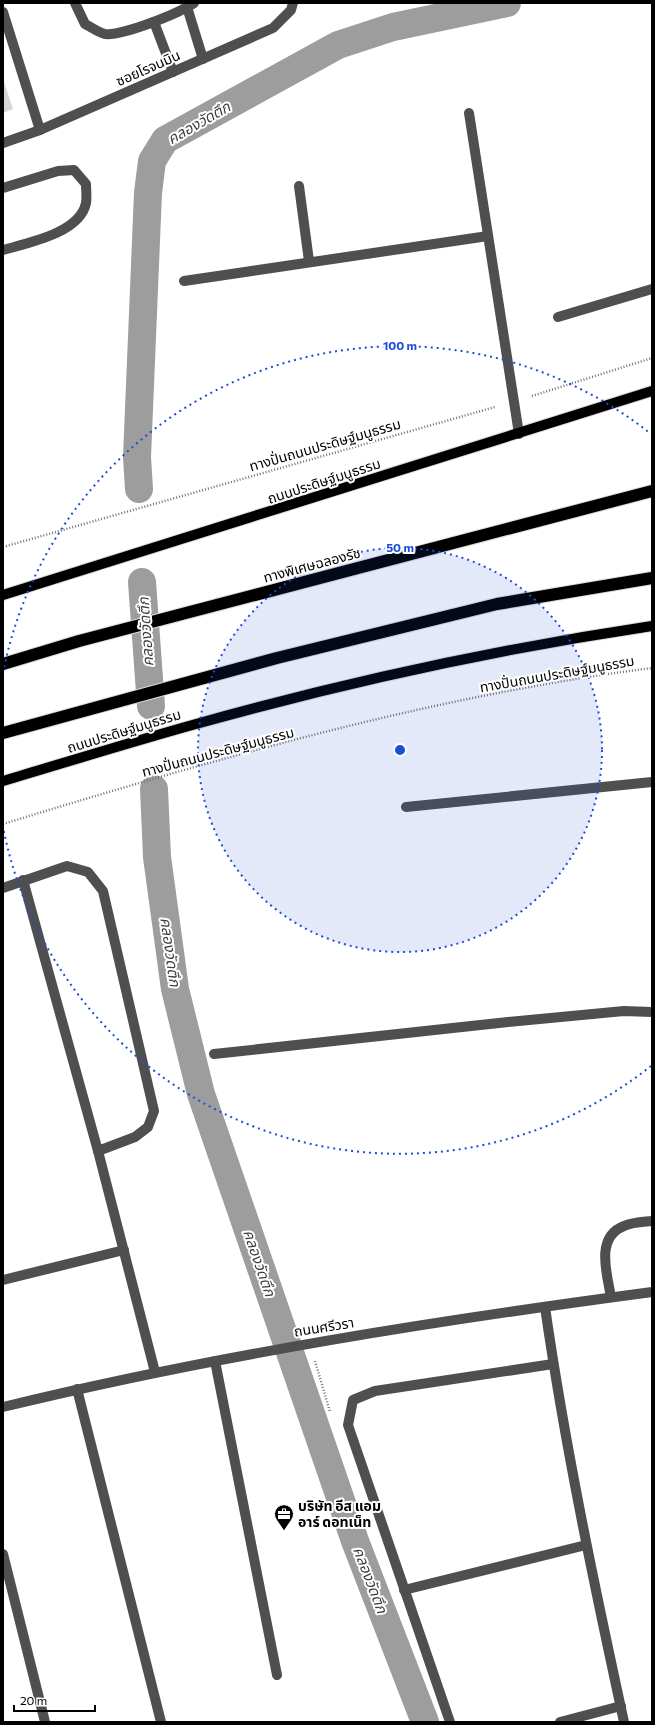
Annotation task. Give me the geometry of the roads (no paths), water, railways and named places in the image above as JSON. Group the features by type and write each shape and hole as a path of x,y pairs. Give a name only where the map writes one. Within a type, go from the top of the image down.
{"highway":[{"name":"ทางพิเศษฉลองรัช","path":"3,664 79,641 652,490"},
{"path":"3,733 277,658 482,608 652,578"}],"main road":[{"name":"ถนนประดิษฐ์มนูธรรม","path":"3,595 519,434 652,390"},
{"name":"ถนนประดิษฐ์มนูธรรม","path":"3,781 196,724 353,683 494,653 652,626"}],"street":[{"path":"75,3 85,24 105,34 120,32 154,22 191,5 203,59"},
{"name":"ซอยโรจนมิน","path":"3,143 40,130 273,28 291,10 293,3"},
{"path":"3,12 40,130"},
{"path":"154,22 174,72"},
{"path":"469,113 519,434"},
{"path":"3,188 58,171 74,170 86,184 86,204 75,221 52,236 3,250"},
{"path":"299,186 309,261"},
{"path":"184,281 309,261 488,236"},
{"path":"558,317 652,289"},
{"path":"406,807 652,782"},
{"path":"3,888 67,866 88,872 103,891 154,1111 148,1127 135,1137 98,1151"},
{"path":"23,880 98,1151 155,1372"},
{"path":"214,1054 508,1022 624,1011 652,1012"},
{"path":"611,1298 605,1254 606,1243 617,1229 626,1225 652,1221"},
{"path":"3,1280 124,1250"},
{"name":"ถนนศรีวรา","path":"3,1407 155,1372 287,1347 652,1292"},
{"path":"545,1307 553,1364 586,1545 624,1722"},
{"path":"216,1361 277,1675"},
{"path":"450,1722 348,1425 353,1400 375,1390 553,1364"},
{"path":"77,1389 161,1722"},
{"path":"404,1590 586,1545"},
{"path":"3,1554 45,1722"},
{"path":"560,1722 621,1706"}],"waterway":[{"name":"คลองวัดตึก","path":"139,489 137,457 148,193 152,161 165,140 338,45 393,27 507,3"},
{"name":"คลองวัดตึก","path":"142,582 151,706"},
{"name":"คลองวัดตึก","path":"154,789 157,857 175,989 201,1094 355,1541 425,1722"}],"place":[{"name":"บริษัท อีส แอม อาร์ ดอทเน็ท","path":"284,1531"}]}
